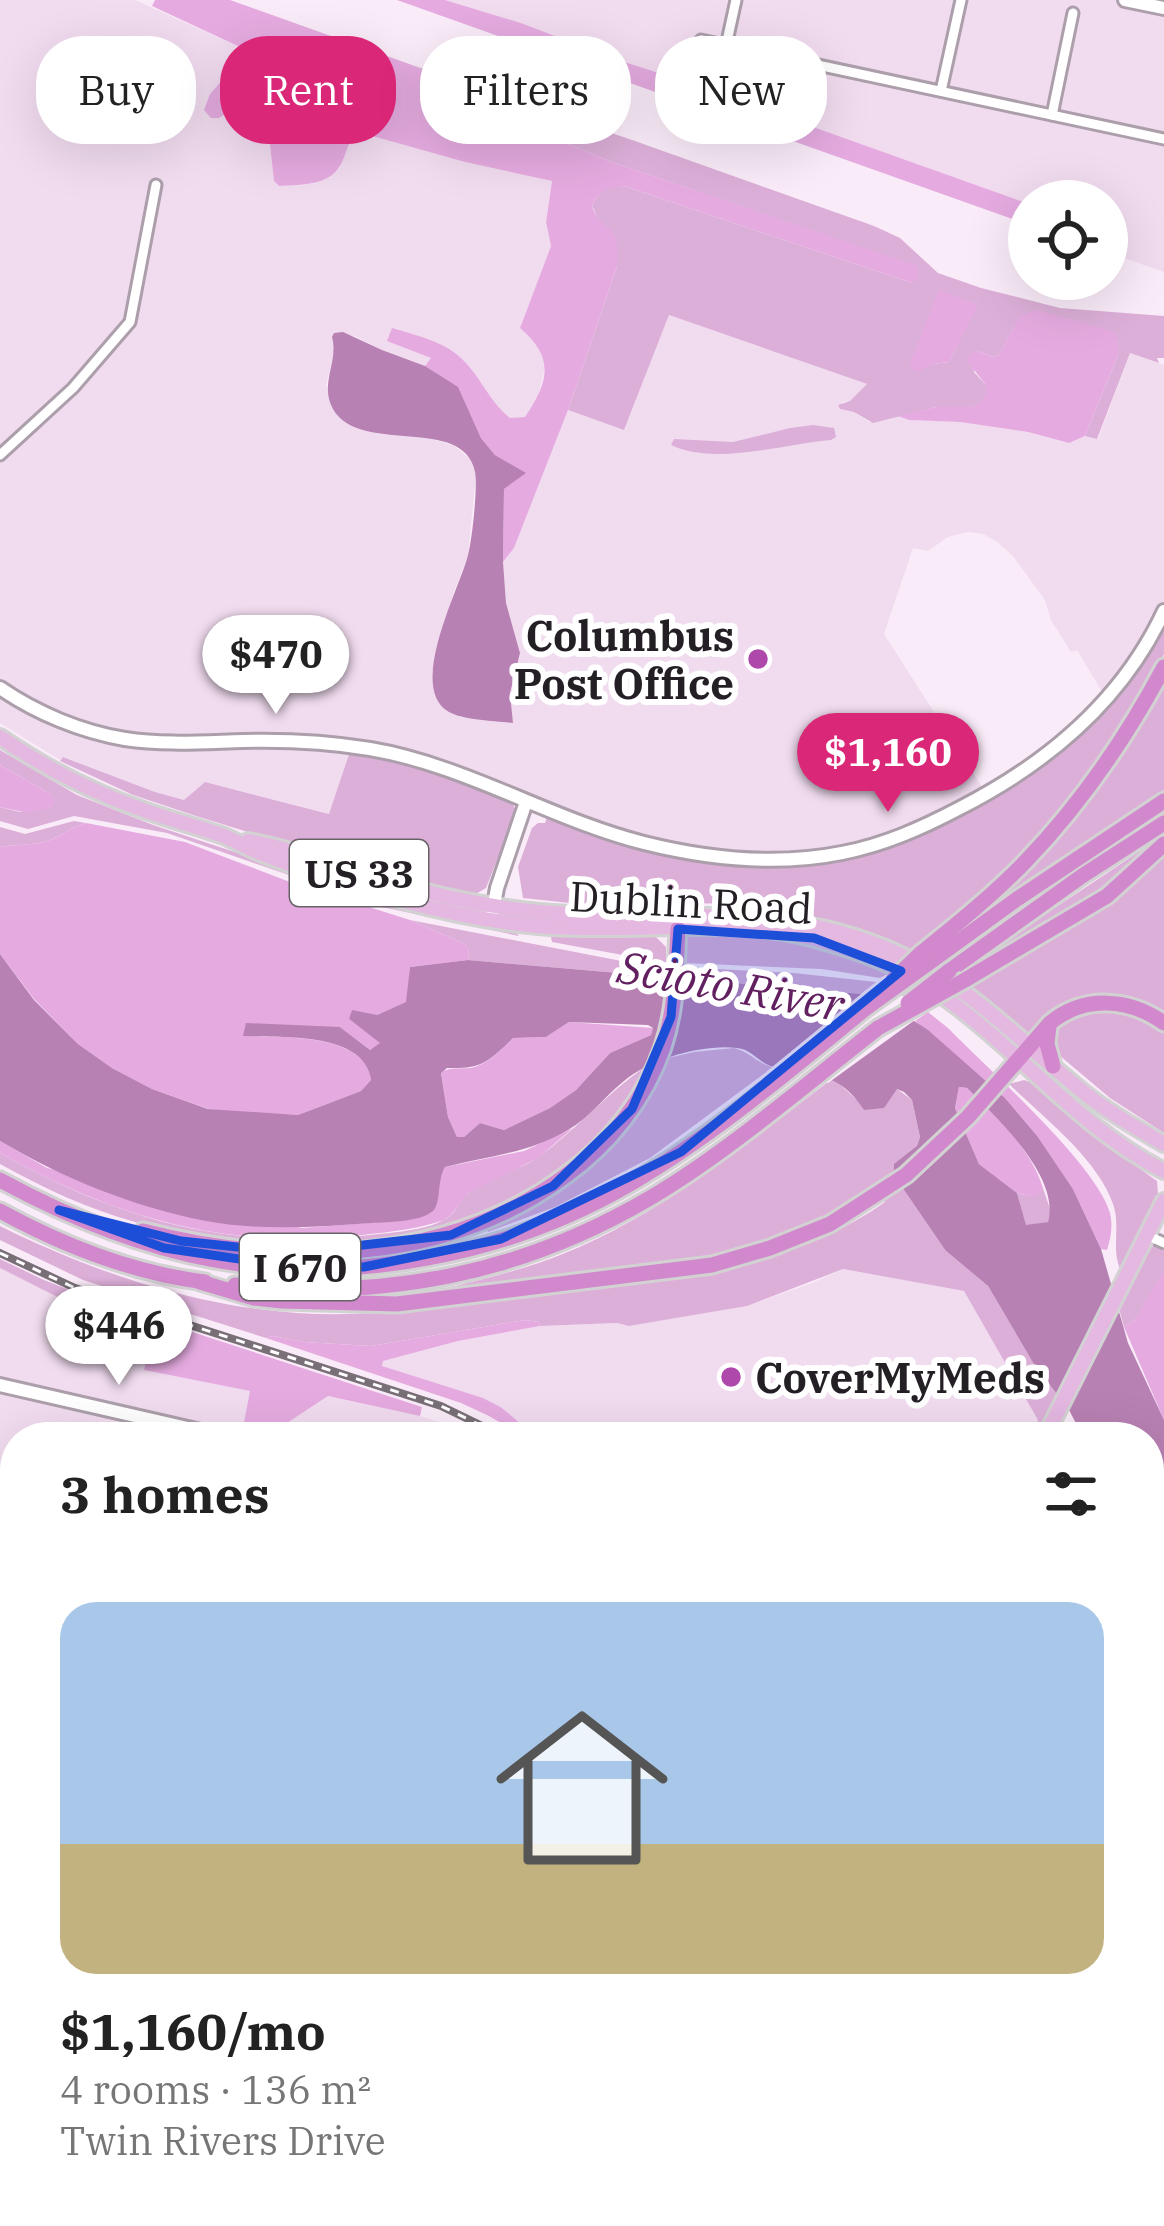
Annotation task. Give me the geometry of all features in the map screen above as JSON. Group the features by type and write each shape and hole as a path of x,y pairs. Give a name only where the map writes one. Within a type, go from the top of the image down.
{"highway":[{"path":"927,957 1072,809 1123,740 1164,667"},
{"path":"927,957 1164,801"},
{"name":"I 670","path":"0,1211 116,1261 200,1282 298,1291 366,1289 516,1260 600,1224 690,1172 1007,927 1164,823"},
{"path":"878,1028 1107,896 1164,844"},
{"path":"59,1210 181,1241 239,1250 330,1253 451,1235 515,1208 589,1158 632,1109 663,1046 673,1000 678,929"},
{"name":"I 670","path":"0,1180 59,1210 164,1248 216,1260 364,1267 444,1255 544,1224 627,1186 754,1099 927,957"},
{"path":"200,1282 268,1300 397,1304 712,1265 770,1248 867,1203 939,1146 1050,1023 1066,1012 1100,1003 1132,1006 1164,1023"},
{"path":"1050,1023 1047,1044 1053,1066"}],"main road":[{"path":"1125,0 1164,8"},
{"path":"0,688 46,713 105,735 152,742 299,742 369,749 434,765 643,843 710,856 786,860 873,846 924,827 1006,783 1092,716 1125,678 1164,610"},
{"name":"Dublin Road","path":"0,737 75,782 142,810 408,902 599,930 779,932 862,953 932,988 1164,1144"},
{"path":"492,913 526,802"},
{"name":"Dublin Road","path":"492,913 761,916 878,945 942,976 987,1009 1100,1132 1164,1171"},
{"path":"678,929 706,923 748,924 853,945 878,945"},
{"path":"1053,1422 1164,1201"},
{"path":"0,1385 162,1422"}],"street":[{"path":"728,36 736,0"},
{"path":"941,92 961,0"},
{"path":"1052,115 1072,13"},
{"path":"827,68 1164,139"},
{"path":"0,455 73,388 130,322 156,185"},
{"path":"1146,1235 1164,1243"}],"highlighted area":[{"path":"678,929 814,938 901,971 681,1152 501,1239 364,1267 294,1267 164,1248 59,1210 181,1241 293,1253 451,1235 553,1186 632,1109 671,1017"}],"shaded area":[{"path":"0,0 135,0 220,38 220,83 210,94 220,94 220,144 270,144 274,181 279,186 318,183 340,168 348,144 396,143 552,181 546,222 551,246 520,328 540,345 546,364 537,400 525,417 511,419 493,404 461,358 387,340 432,358 425,366 352,335 335,347 326,386 453,445 470,459 476,475 468,555 432,671 439,702 450,712 513,723 510,693 520,653 506,603 503,562 514,548 568,410 624,430 669,315 869,385 842,402 840,409 869,422 898,416 960,422 1069,443 1085,436 1098,439 1130,353 1164,365 1164,623 1110,705 1077,650 1071,652 1051,620 1045,600 996,541 968,532 948,537 928,551 913,548 884,634 989,798 899,844 806,864 745,865 689,858 547,817 427,769 349,752 330,814 205,782 184,800 64,757 60,760 0,723"},
{"path":"155,0 230,0 331,36 220,38 152,6"},
{"path":"397,0 445,0 555,36 498,36"},
{"path":"445,0 1164,0 1164,272 1128,259 1128,180 1008,180 1008,197 827,132 827,36 655,36 655,72 631,64 631,36 555,36"},
{"path":"396,59 420,69 420,144 568,144 918,266 918,277 912,283 627,187 602,192 592,205 616,241 617,266 568,410 514,548 503,562 504,489 525,473 495,455 481,438 458,388 425,366 431,358 387,341 392,328 455,353 510,418 525,417 539,392 543,360 520,328 551,246 546,222 552,181 396,143"},
{"path":"631,64 655,72 655,92 631,83"},
{"path":"220,83 219,118 211,118 204,110"},
{"path":"827,132 1008,197 1008,218 801,144 827,144"},
{"path":"635,141 874,226 900,238 938,273 1008,295 1008,300 1164,316 1164,358 1157,358 1159,363 1130,353 1097,439 1085,436 1118,355 1020,317 999,355 977,351 974,372 986,385 981,403 936,407 873,423 838,405 850,401 867,384 669,315 624,430 568,410 617,266 592,205 606,190 627,187 912,283 918,267 568,144","holes":["939,291 977,305 949,362 933,364"]},
{"path":"270,144 349,144 338,169 324,180 279,186 274,181"},
{"path":"939,290 978,305 949,362 917,372 909,366"},
{"path":"1036,310 1117,336 1118,355 1085,436 1069,443 1028,432 898,416 981,402 986,385 966,360 977,351 999,355 1020,316"},
{"path":"813,425 834,428 836,437 728,454 671,445 674,439 733,442"},
{"path":"1164,623 1164,654 1158,666 1129,719 1064,809 976,902 913,952 842,925 744,903 589,905 523,898 518,867 532,828 545,823 547,817 684,857 769,866 861,853 954,819 1039,768 1076,738 1125,687"},
{"path":"1164,680 1164,790 985,911 983,909"},
{"path":"0,750 77,795 153,825 396,905 514,930 519,936 382,907 167,833 74,816 28,829 0,821 0,807 20,812 52,807 52,795 0,765"},
{"path":"350,751 427,769 512,802 516,812 486,888 474,895 414,883 133,795 60,761 63,757 184,800 205,782 329,814"},
{"path":"0,765 52,795 52,807 28,813 0,807"},
{"path":"74,821 86,823 44,842 0,847 0,827 25,834"},
{"path":"86,823 185,842 410,920 465,944 468,960 410,967 407,1002 377,1015 349,1019 381,1043 370,1050 340,1027 244,1036 319,1041 354,1053 371,1080 361,1091 298,1115 209,1109 152,1089 78,1044 34,999 0,954 0,847 44,842"},
{"path":"1164,835 1115,884 990,958 987,953"},
{"path":"1164,853 1164,1017 1108,998 1031,1034 969,987 1097,911"},
{"path":"410,920 642,965 876,982 861,994 468,960 465,944"},
{"path":"522,931 656,937 666,947 666,963 552,942 551,937"},
{"path":"685,938 791,943 889,973 880,978 822,969 684,963"},
{"path":"1111,1009 1141,1016 1164,1030 1164,1133 1110,1098 1053,1050 1056,1025 1080,1013"},
{"path":"928,1012 1013,1091 1084,1169 1110,1213 1107,1250 1101,1249 1073,1189 1038,1137 1005,1098 915,1021"},
{"path":"569,1022 653,1028 651,1035 610,1053 576,1090 550,1108 504,1130 480,1123 464,1137 457,1137 448,1117 441,1072 477,1066 513,1038 546,1037"},
{"path":"734,1048 773,1067 650,1158 555,1207 488,1232 594,1161 635,1116 668,1058"},
{"path":"645,1067 613,1122 568,1167 515,1201 455,1224 391,1239 259,1244 195,1236 100,1211 0,1164 0,1153 134,1213 223,1234 319,1239 412,1230 442,1221 475,1188 540,1156"},
{"path":"833,1078 857,1100 897,1089 912,1100 920,1137 917,1146 946,1251 988,1286 1035,1366 1059,1396 1046,1422 1037,1422 964,1291 843,1269 747,1306 629,1326 540,1326 525,1320 371,1346 266,1338 83,1280 0,1240 0,1226 144,1284 220,1303 352,1314 708,1273 800,1247 885,1202 874,1190 809,1226 710,1256 438,1294 438,1290 495,1276 588,1243 715,1168"},
{"path":"1024,1080 1157,1181 1158,1194 1120,1269 1115,1212 1106,1187 1068,1140 1009,1084"},
{"path":"959,1087 967,1088 1021,1146 1043,1188 1039,1194 1017,1193 979,1164 955,1108"},
{"path":"573,1128 538,1158 468,1193 444,1220 393,1231 313,1238 265,1238 175,1224 87,1196 0,1153 0,1141 47,1168 302,1228 407,1220 431,1213 445,1167 524,1151"},
{"path":"1043,1188 1051,1212 1048,1222 1026,1226 1017,1193 1035,1195"},
{"path":"1154,1246 1164,1251 1164,1273 1135,1320 1124,1327 1118,1305 1146,1250"},
{"path":"0,1259 100,1302 92,1305 91,1314 0,1268"},
{"path":"0,1268 150,1344 144,1370 250,1391 244,1422 0,1422"},
{"path":"843,1269 964,1291 1038,1422 518,1422 502,1408 382,1367 382,1361 458,1341 540,1326 629,1326 747,1306"},
{"path":"1162,1273 1164,1420 1124,1327 1135,1320"},
{"path":"100,1302 422,1407 420,1416 328,1396 289,1422 244,1422 250,1391 144,1370 150,1344 91,1314 92,1305"},
{"path":"525,1320 540,1326 383,1361 382,1366 483,1398 518,1422 499,1422 461,1403 266,1338 371,1346"},
{"path":"328,1396 440,1422 289,1422"}],"water":[{"path":"343,332 425,366 458,387 481,438 495,455 526,473 504,489 506,603 520,653 510,693 513,723 449,712 437,700 433,682 439,637 470,548 475,472 467,455 452,444 365,431 346,423 333,409 328,391 332,337"},
{"name":"Scioto River","path":"0,954 34,1000 78,1044 112,1068 152,1089 208,1109 298,1115 361,1091 371,1080 365,1064 353,1053 318,1040 243,1036 246,1023 340,1027 370,1050 380,1043 349,1019 352,1010 377,1015 406,1002 410,967 468,960 861,994 891,1006 928,1030 1005,1098 1038,1137 1073,1189 1101,1249 1128,1343 1164,1422 1075,1422 1035,1366 988,1286 946,1251 894,1175 894,1164 917,1146 920,1137 912,1100 904,1092 897,1089 884,1108 864,1110 836,1082 771,1066 737,1048 693,1051 662,1060 635,1073 583,1119 553,1138 445,1167 434,1210 404,1221 289,1227 206,1221 99,1190 0,1141","holes":["569,1022 653,1028 651,1035 610,1053 576,1090 550,1108 504,1130 480,1123 464,1137 457,1137 448,1117 441,1073 447,1068 477,1065 513,1038 546,1037","959,1087 967,1088 1036,1167 1045,1186 1048,1222 1026,1225 1017,1193 979,1164 955,1108"]}],"pier":[{"path":"866,990 894,1000 919,1017 828,1083 766,1072"}],"railway":[{"path":"0,1253 75,1288 441,1406 474,1422"}],"place":[{"name":"Columbus Post Office","path":"758,659"},
{"name":"CoverMyMeds","path":"731,1377"}]}
